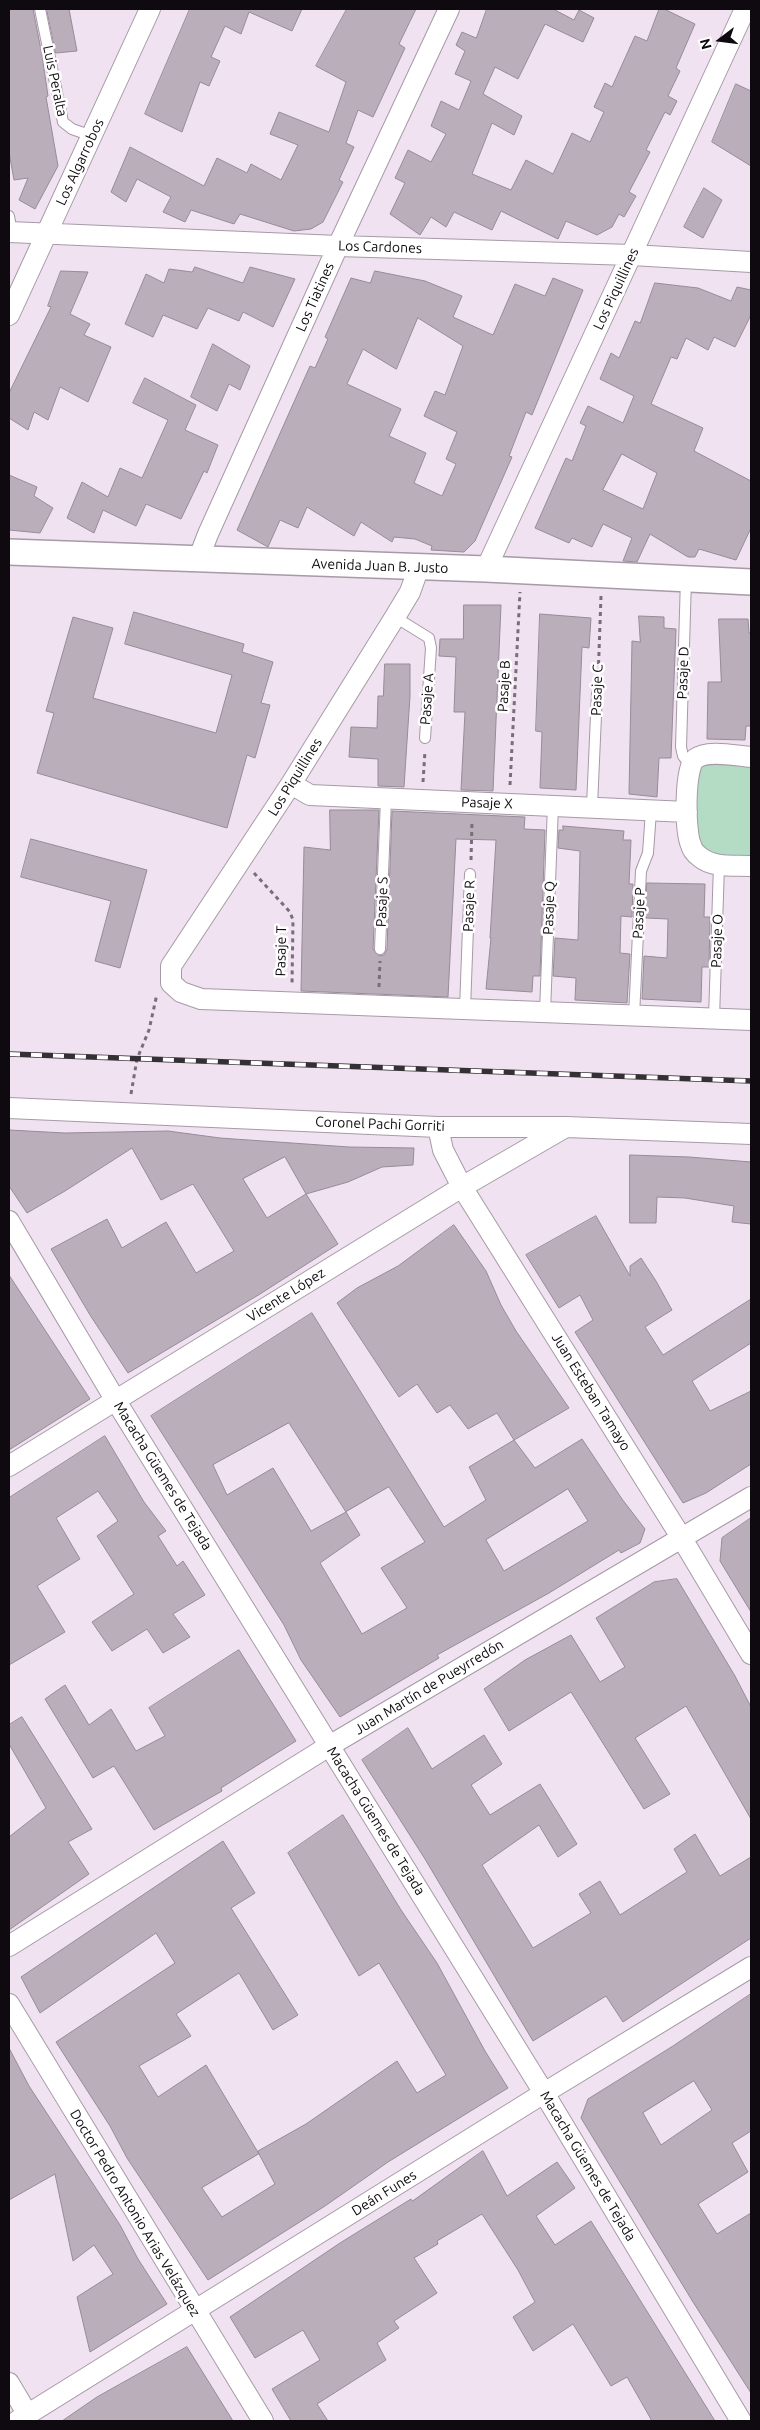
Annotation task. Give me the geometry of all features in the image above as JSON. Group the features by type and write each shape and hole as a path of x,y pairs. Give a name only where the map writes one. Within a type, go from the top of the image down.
{"street":[{"name":"Los Algarrobos","path":"9,315 150,9"},
{"name":"Los Tiatines","path":"198,560 338,246 449,9"},
{"name":"Los Piquillines","path":"486,569 745,9"},
{"name":"Los Cardones","path":"10,227 46,235 632,255 751,262"},
{"name":"Avenida Juan B. Justo","path":"9,552 521,570 751,582"},
{"name":"Los Piquillines","path":"171,983 169,974 171,966 291,784 395,617 410,592 419,567"},
{"path":"751,757 708,754 696,758 690,765 687,812 691,846 705,862 720,865 751,866"},
{"name":"Pasaje X","path":"291,784 310,795 592,806 687,812"},
{"path":"171,983 181,992 201,999 751,1020"},
{"name":"Coronel Pachi Gorriti","path":"9,1108 438,1127 566,1127 751,1134"},
{"name":"Juan Esteban Tamayo","path":"438,1127 443,1150 462,1187 681,1537 751,1654"},
{"name":"Vicente López","path":"9,1466 462,1187 566,1127"},
{"name":"Macacha Güemes de Tejada","path":"9,1221 116,1401 544,2093 741,2421"},
{"name":"Juan Martín de Pueyrredón","path":"9,1946 329,1746 751,1497"},
{"name":"Deán Funes","path":"23,2418 544,2093 751,1967"},
{"name":"Doctor Pedro Antonio Arias Velázquez","path":"9,2004 263,2421"},
{"path":"9,2384 23,2418"}],"lane":[{"name":"Luis Peralta","path":"40,9 64,122 72,129 92,136"},
{"name":"Pasaje D","path":"686,579 681,747 683,756 690,765"},
{"name":"Pasaje A","path":"395,617 429,638 431,648 425,738"},
{"name":"Pasaje C","path":"592,806 597,693"},
{"name":"Pasaje S","path":"380,949 386,798"},
{"name":"Pasaje Q","path":"545,1012 553,805"},
{"name":"Pasaje P","path":"634,1016 641,871 648,853 651,811"},
{"name":"Pasaje O","path":"714,1018 720,865"},
{"name":"Pasaje R","path":"465,1009 470,874"}],"path":[{"name":"Pasaje B","path":"509,803 521,570"},
{"name":"Pasaje C","path":"597,693 601,574"},
{"name":"Pasaje A","path":"422,800 425,738"},
{"name":"Pasaje R","path":"470,874 473,802"},
{"name":"Pasaje T","path":"242,860 290,912 294,920 291,1002"},
{"path":"379,1006 380,949"},
{"path":"128,1114 137,1059 149,1030 156,995 171,983"}],"green space":[{"path":"751,757 751,866 697,855 696,758"}],"building":[{"path":"9,9 33,9 42,55 48,96 46,97 58,166 35,209 19,200 28,178 14,180 9,152"},
{"path":"47,9 69,9 77,51 56,53"},
{"path":"190,9 302,9 292,31 249,12 241,34 225,26 211,57 220,61 209,86 200,82 182,132 145,114"},
{"path":"347,9 416,9 399,44 405,48 373,117 358,110 346,143 354,147 339,180 343,182 323,222 311,229 294,231 240,214 234,224 191,210 185,222 163,212 171,197 137,179 126,202 111,192 130,147 204,186 217,158 247,173 251,164 281,180 298,145 270,134 279,112 329,132 346,82 316,66"},
{"path":"487,9 553,9 574,20 579,10 594,18 583,42 545,24 518,79 495,67 483,94 522,116 514,135 492,123 472,174 511,190 526,160 553,174 572,133 590,142 604,112 594,107 605,83 612,87 635,36 647,41 659,9 664,9 695,24 676,68 680,71 668,96 677,101 670,115 665,112 646,150 650,152 629,192 636,196 624,217 619,214 612,227 597,235 566,221 558,239 501,211 492,230 454,212 446,227 431,217 420,235 390,214 405,183 395,178 408,150 431,162 446,134 431,126 441,101 459,110 471,81 455,74 465,51 456,45 462,32 476,38"},
{"path":"736,84 751,91 751,166 712,142"},
{"path":"704,188 722,200 703,238 684,227"},
{"path":"195,267 243,283 250,267 295,279 273,327 243,312 239,321 208,308 197,329 163,315 153,337 125,324 146,274 164,283 169,269 192,272"},
{"path":"61,271 88,272 70,314 90,324 84,335 111,347 88,402 60,387 48,420 34,412 28,430 9,418 9,393 51,307 48,306"},
{"path":"375,271 425,281 462,296 453,317 493,335 515,284 545,296 553,278 583,290 532,415 526,412 509,456 512,457 475,541 464,552 431,550 432,546 415,539 394,537 392,542 361,522 354,536 307,507 298,528 280,520 268,547 237,530 310,366 315,368 328,339 325,337 351,278 370,283","holes":["418,318 463,346 445,395 435,391 424,416 457,432 446,459 456,464 442,496 414,483 426,453 389,436 401,409 347,384 363,349 396,369"]},
{"path":"655,283 698,288 731,301 737,287 751,290 751,315 735,347 714,337 708,350 686,338 677,359 671,357 651,404 703,428 694,451 751,481 751,528 736,560 699,549 695,557 688,557 650,534 637,562 623,561 632,538 603,524 592,547 572,538 569,543 535,528 566,458 572,461 586,426 580,423 588,406 623,423 634,396 600,379 611,353 619,358 635,321 640,323","holes":["622,454 657,473 643,509 603,490"]},
{"path":"213,344 250,366 240,390 229,384 217,411 191,397"},
{"path":"145,378 196,405 185,430 218,445 207,473 204,471 181,519 146,504 136,526 103,510 94,533 67,518 82,482 108,497 120,468 142,478 168,420 133,403"},
{"path":"9,475 37,487 34,496 53,508 40,533 9,530"},
{"path":"464,605 501,605 493,791 461,790 465,712 454,712 456,657 439,656 440,639 463,639"},
{"path":"134,612 244,644 242,652 273,662 261,703 270,705 255,758 247,755 227,828 37,773 54,713 46,711 73,617 113,628 93,698 216,733 232,675 125,644"},
{"path":"540,614 591,618 589,648 582,647 576,790 540,788 542,732 536,731"},
{"path":"639,616 664,617 664,628 676,629 671,758 659,758 657,797 629,794 632,641 640,642"},
{"path":"719,619 748,619 749,633 751,633 751,726 746,726 745,740 707,739 708,682 721,682"},
{"path":"385,664 410,664 410,696 404,787 378,786 378,759 349,757 351,727 377,728 378,696 383,696"},
{"path":"330,810 379,810 373,949 379,956 384,955 387,949 392,811 525,817 524,829 545,830 540,976 533,976 532,992 486,989 491,938 496,840 456,839 448,997 301,991 304,847 330,850"},
{"path":"563,826 624,831 623,840 631,840 629,884 633,884 632,917 621,916 620,953 630,954 627,1003 575,1000 576,978 553,976 555,938 578,940 580,851 558,848 559,830 563,830"},
{"path":"31,839 147,870 120,968 95,961 111,901 21,877"},
{"path":"647,883 705,884 704,917 710,917 709,967 702,967 701,1002 642,999 644,956 667,958 668,919 646,918"},
{"path":"9,1130 65,1133 168,1131 220,1138 349,1147 414,1148 413,1165 382,1167 348,1182 306,1194 338,1244 260,1294 128,1373 90,1315 51,1249 107,1219 122,1248 166,1222 196,1273 234,1251 193,1184 161,1200 132,1148 27,1213 9,1186","holes":["285,1157 306,1194 267,1218 243,1179"]},
{"path":"630,1155 751,1162 751,1224 732,1222 734,1206 685,1198 657,1197 656,1223 630,1223"},
{"path":"596,1216 630,1276 630,1266 641,1258 672,1310 645,1327 663,1355 751,1299 751,1343 692,1381 710,1411 751,1391 751,1464 706,1493 683,1503 575,1332 593,1320 580,1295 559,1308 526,1255"},
{"path":"454,1225 486,1271 501,1305 516,1331 569,1408 514,1440 497,1413 468,1429 450,1405 437,1413 417,1384 399,1397 337,1303 357,1288 398,1266"},
{"path":"9,1275 90,1399 9,1450"},
{"path":"312,1313 444,1527 486,1500 469,1467 514,1440 535,1468 582,1439 622,1499 645,1529 640,1543 621,1553 619,1550 549,1593 437,1655 439,1658 340,1717 301,1660 284,1625 151,1416","holes":["289,1423 346,1512 311,1531 273,1468 227,1495 213,1465","389,1487 425,1542 381,1568 407,1608 362,1634 320,1563 360,1535 346,1512","568,1489 588,1521 504,1571 486,1540"]},
{"path":"105,1436 144,1502 166,1531 158,1536 177,1566 183,1561 205,1595 173,1614 190,1637 163,1653 147,1629 112,1651 92,1622 134,1594 97,1536 118,1521 98,1491 56,1518 80,1559 37,1586 65,1632 9,1665 9,1498"},
{"path":"751,1518 751,1612 720,1561 722,1538"},
{"path":"677,1579 735,1676 751,1707 751,1819 686,1706 635,1738 670,1794 644,1809 571,1692 509,1731 484,1689 525,1660 571,1635 600,1682 625,1667 596,1618 654,1582"},
{"path":"239,1650 296,1741 221,1788 222,1791 154,1830 114,1766 93,1778 45,1699 65,1685 89,1725 111,1709 136,1751 165,1736 149,1708"},
{"path":"22,1717 92,1829 68,1842 89,1874 9,1930 9,1837 46,1808 9,1744 9,1725"},
{"path":"408,1728 432,1769 484,1735 502,1764 471,1785 490,1815 540,1784 577,1844 558,1857 539,1825 482,1865 533,1948 591,1913 579,1894 600,1881 620,1915 687,1872 674,1849 695,1834 720,1876 751,1857 751,1938 623,2022 606,1996 533,2041 425,1859 362,1760"},
{"path":"343,1815 401,1910 437,1963 485,2051 508,2088 388,2162 325,2206 208,2280 127,2158 110,2126 56,2042 175,1963 156,1933 40,2013 21,1977 223,1841 255,1893 231,1908 298,2015 273,2030 239,1973 176,2014 191,2036 139,2066 158,2097 206,2065 259,2154 258,2151 306,2124 397,2061 417,2093 446,2075 379,1963 359,1976 288,1853","holes":["259,2154 275,2184 222,2217 202,2188"]},
{"path":"751,1994 751,2131 732,2143 748,2172 698,2204 717,2234 751,2213 751,2393 581,2118 588,2099","holes":["694,2081 712,2110 661,2145 643,2113"]},
{"path":"9,2048 29,2086 120,2225 138,2259 167,2304 90,2352 77,2297 113,2274 94,2245 73,2261 55,2174 9,2200"},
{"path":"483,2151 507,2196 557,2162 575,2188 536,2216 555,2245 591,2221 715,2421 652,2421 627,2377 611,2386 573,2324 533,2351 513,2317 535,2302 518,2270 482,2214 437,2241 438,2244 414,2258 437,2293 394,2321 399,2328 377,2343 386,2360 317,2404 328,2421 291,2421 272,2389 320,2360 303,2330 255,2358 230,2317 340,2243 411,2199 412,2201"},
{"path":"187,2347 233,2421 62,2421 97,2397"}],"railway":[{"path":"9,1054 751,1081"}]}
